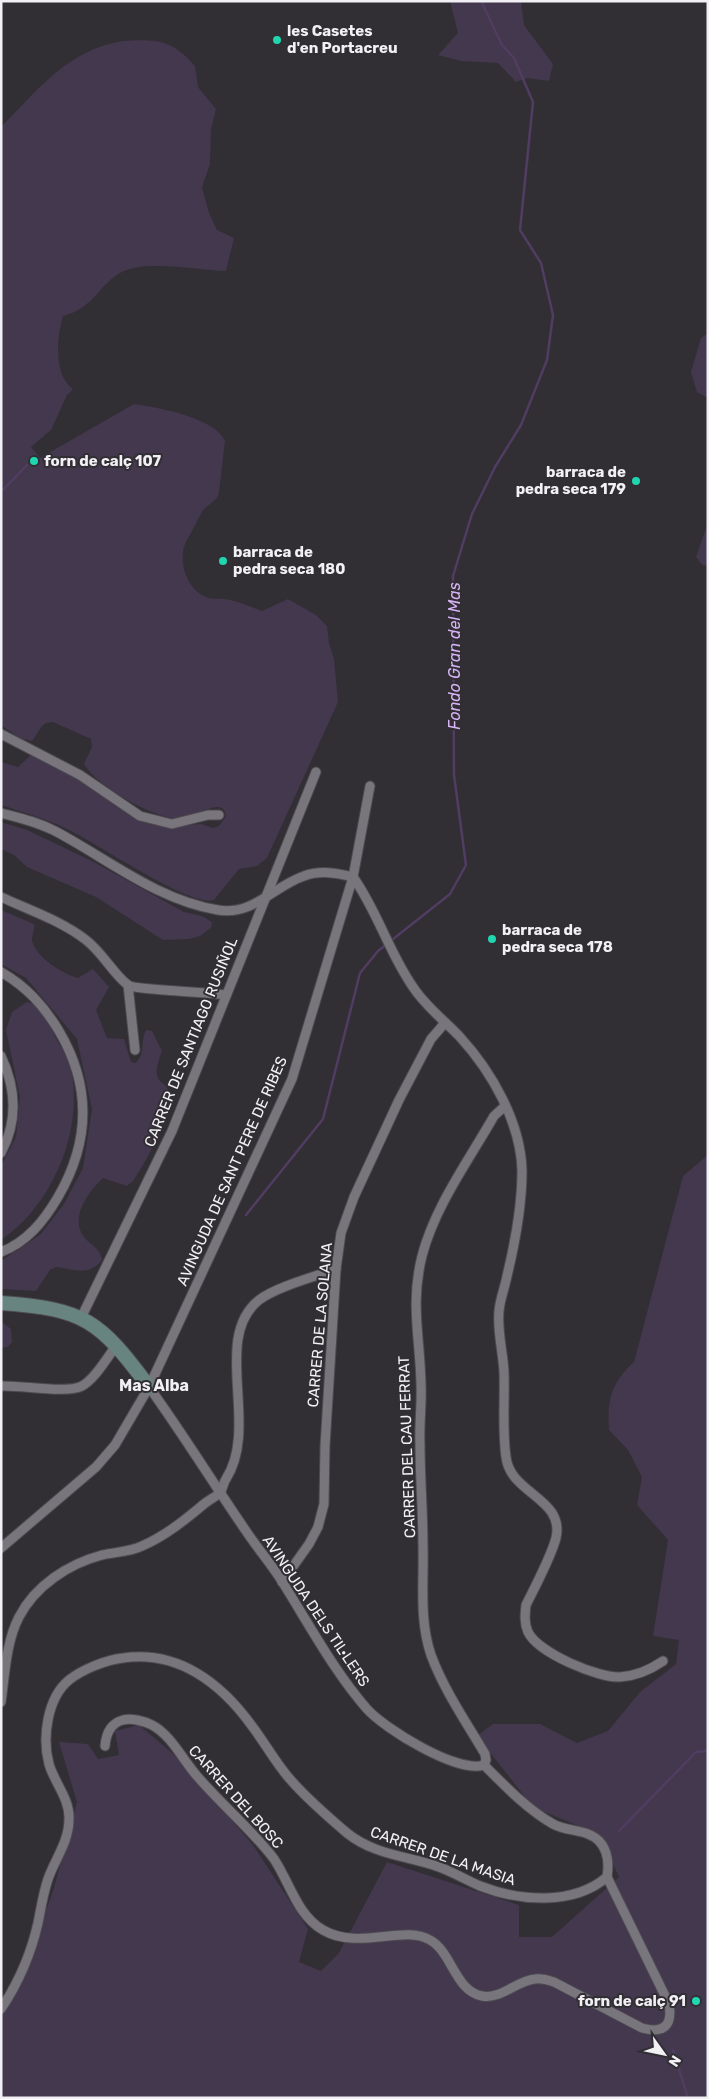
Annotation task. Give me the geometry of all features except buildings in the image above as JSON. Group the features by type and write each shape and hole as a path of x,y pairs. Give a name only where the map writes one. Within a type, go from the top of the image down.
{"street":[{"path":"1,734 80,775 140,816 172,824 208,815 219,815"},
{"name":"CARRER DE SANTIAGO RUSIÑOL","path":"81,1318 172,1131 316,772"},
{"name":"AVINGUDA DE SANT PERE DE RIBES","path":"1,1548 96,1467 115,1445 149,1387 292,1078 353,877 370,786"},
{"path":"1,813 55,831 142,883 208,908 222,911 253,906 286,883 305,875 333,873 353,877 365,894 412,986 444,1024 459,1037 493,1081 515,1133 522,1170 518,1214 499,1310 504,1374 506,1457 511,1474 523,1487 547,1505 552,1511 556,1525 556,1539 526,1605 526,1624 529,1633 542,1647 594,1672 624,1677 649,1671 663,1661"},
{"path":"1,897 86,940 128,985 138,989 159,988 226,995"},
{"path":"1,972 26,988 47,1011 64,1039 75,1063 84,1095 84,1112 80,1143 74,1164 51,1209 27,1237 1,1252"},
{"path":"128,985 135,1050"},
{"name":"CARRER DE LA SOLANA","path":"282,1582 309,1544 318,1527 324,1504 324,1446 336,1269 341,1233 375,1148 431,1039 444,1024"},
{"path":"1,1056 13,1094 13,1118 10,1135 1,1152"},
{"name":"CARRER DEL CAU FERRAT","path":"484,1765 486,1754 452,1698 431,1654 425,1624 422,1595 420,1443 422,1383 415,1326 416,1285 429,1234 445,1200 494,1116 504,1106"},
{"path":"1,1702 10,1641 18,1618 38,1592 68,1568 100,1556 140,1548 156,1540 221,1492 235,1463 240,1439 236,1361 240,1325 247,1313 260,1300 291,1285 336,1269"},
{"path":"1,1303 51,1308 81,1318 117,1345 149,1387"},
{"path":"1,1386 58,1389 82,1386 91,1378 117,1345"},
{"name":"AVINGUDA DELS TIL·LERS","path":"149,1387 282,1582 340,1676 369,1711 387,1726 421,1748 473,1765 484,1765"},
{"name":"CARRER DE LA MASIA","path":"1,2009 15,1987 27,1961 47,1882 66,1839 70,1818 66,1801 47,1757 48,1718 56,1698 70,1679 88,1669 121,1658 145,1656 167,1659 184,1665 205,1678 238,1708 290,1780 349,1834 369,1846 439,1867 478,1886 511,1895 568,1896 586,1891 607,1877"},
{"name":"CARRER DEL BOSC","path":"106,1746 108,1732 119,1721 128,1719 153,1725 162,1733 196,1775 274,1859 298,1903 307,1916 322,1930 334,1935 355,1939 422,1936 437,1944 463,1984 478,1995 485,1997 521,1982 544,1979 554,1982 642,2028 654,2031 662,2029 669,2018 669,2004 607,1877"},
{"path":"484,1765 512,1792 548,1821 598,1839 604,1846 607,1856 607,1877"}],"shaded area":[{"path":"450,1 521,1 524,25 553,64 549,81 527,78 516,82 498,63 461,61 438,55 458,33"},
{"path":"146,40 164,43 179,51 195,66 198,87 216,109 211,129 210,164 202,187 209,213 217,230 234,238 226,271 171,266 130,269 112,279 82,308 63,316 58,345 59,365 62,375 73,389 67,395 51,430 31,447 40,458 134,404 184,415 210,426 225,441 219,492 217,498 203,510 185,544 183,559 189,581 199,593 206,597 230,600 262,611 288,599 316,615 327,626 329,643 334,659 338,702 267,858 257,866 239,869 214,900 202,900 184,894 63,827 1,805 1,762 18,767 31,755 37,755 102,792 135,819 165,827 201,824 213,828 219,826 226,816 224,810 219,807 214,807 182,819 157,814 113,791 91,773 84,764 92,747 91,739 53,722 49,722 43,726 32,741 20,738 1,725 1,127 42,85 70,62 103,46 123,41"},
{"path":"708,333 708,398 697,392 691,372 701,338"},
{"path":"708,523 708,566 702,565 696,557"},
{"path":"1,822 27,830 92,861 184,912 202,916 212,922 211,928 200,936 189,939 163,940 96,897 27,867 14,855 1,849"},
{"path":"1,910 34,924 32,940 34,946 38,953 50,964 78,978 93,969 109,987 96,1010 107,1038 124,1039 131,1062 136,1063 141,1055 146,1030 152,1031 162,1051 157,1066 158,1078 167,1087 169,1093 167,1113 163,1125 151,1151 133,1181 127,1186 103,1178 92,1190 83,1205 80,1213 80,1230 84,1237 99,1252 102,1260 91,1269 80,1271 56,1267 50,1270 36,1291 1,1289 1,1261 41,1234 64,1204 83,1168 92,1109 77,1039 26,978 1,964"},
{"path":"27,1002 40,1009 68,1059 73,1086 73,1111 62,1161 51,1185 37,1206 20,1225 1,1240 1,1166 16,1137 20,1097 6,1030 12,1012"},
{"path":"708,1155 708,2098 1,2098 1,2012 17,1989 54,1888 77,1802 59,1742 88,1744 98,1759 119,1755 115,1731 139,1725 177,1757 253,1845 308,1929 299,1962 321,1971 339,1953 387,1862 519,1905 519,1937 552,1937 619,1877 600,1835 533,1807 477,1736 493,1724 540,1724 577,1743 608,1731 640,1692 676,1664 679,1640 653,1636 668,1540 637,1505 642,1477 628,1450 609,1430 609,1410 615,1385 634,1362 683,1176"},
{"path":"1,1321 11,1329 12,1342 8,1347 1,1348"}],"waterway":[{"name":"Fondo Gran del Mas","path":"246,1215 323,1119 360,973 378,951 450,894 466,865 454,775 453,576 472,514 495,467 521,425 547,360 553,315 541,263 520,230 533,102 514,58 502,45 481,1"},
{"path":"1,492 27,465"},
{"path":"619,1831 696,1752 708,1751"},
{"path":"673,2050 688,2098"}],"place":[{"name":"les Casetes d'en Portacreu","path":"277,40"},
{"name":"forn de calç 107","path":"34,461"},
{"name":"barraca de pedra seca 179","path":"636,481"},
{"name":"barraca de pedra seca 180","path":"223,561"},
{"name":"barraca de pedra seca 178","path":"492,939"},
{"name":"forn de calç 91","path":"696,2001"}],"district":[{"name":"Mas Alba","path":"154,1385"}]}
